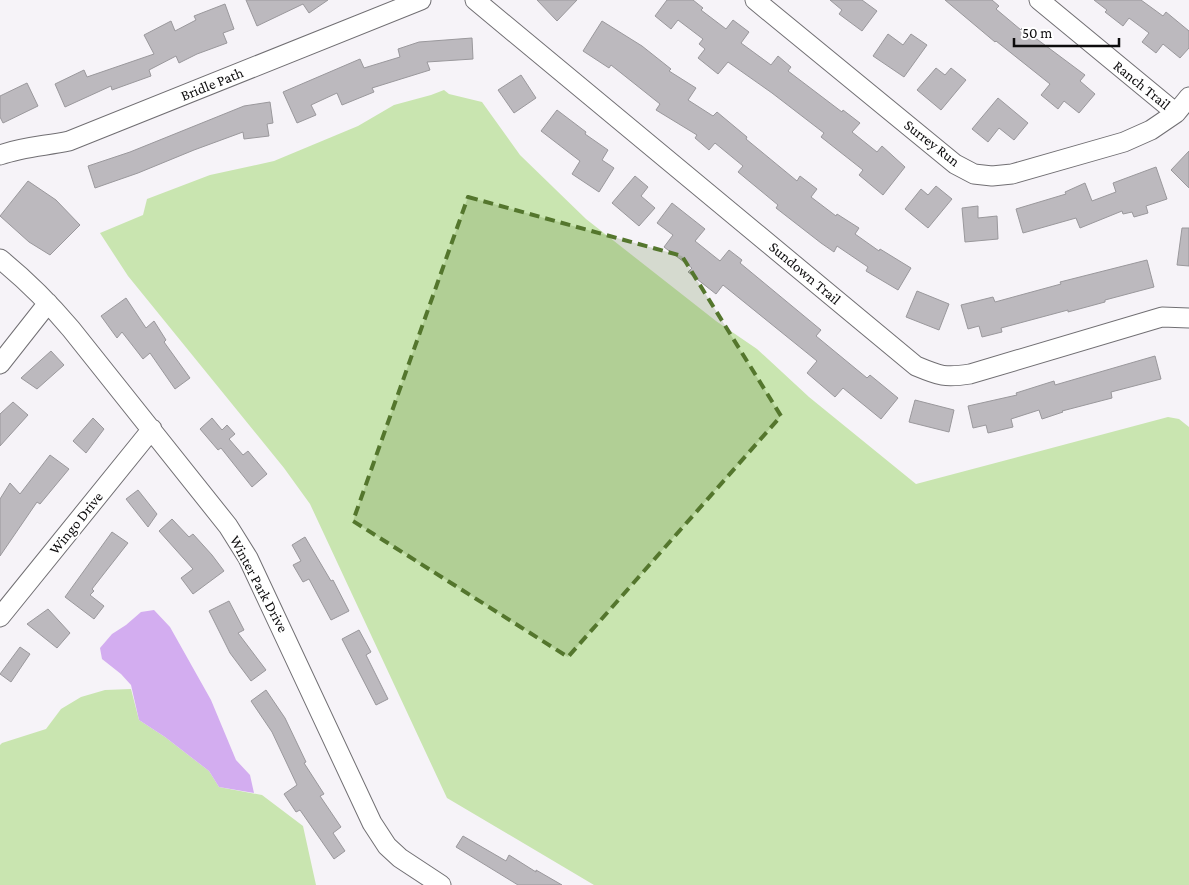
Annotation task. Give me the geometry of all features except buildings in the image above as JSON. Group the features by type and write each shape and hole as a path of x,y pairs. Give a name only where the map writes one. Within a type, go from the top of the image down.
{"street":[{"name":"Bridle Path","path":"0,155 26,147 69,141 421,0"},
{"name":"Sundown Trail","path":"474,0 916,366 934,374 950,377 970,374 1162,317 1189,318"},
{"name":"Surrey Run","path":"755,0 955,164 974,174 992,176 1012,174 1124,142 1151,130 1176,113 1189,97"},
{"name":"Ranch Trail","path":"1038,0 1176,113"},
{"name":"Winter Park Drive","path":"0,259 24,278 48,303 152,429 228,526 264,589 372,823 387,846 400,858 441,885"},
{"path":"0,364 48,303"},
{"name":"Wingo Drive","path":"0,617 152,429"}],"highlighted area":[{"path":"468,197 682,256 781,416 568,657 353,521"}],"green space":[{"path":"444,90 449,94 482,102 520,155 586,219 716,321 757,349 809,397 916,484 1168,417 1179,419 1189,427 1189,885 594,885 447,798 310,504 284,468 128,276 100,233 143,215 147,199 210,175 274,161 358,126 394,105"},
{"path":"131,689 139,720 165,737 209,771 219,787 262,795 303,826 316,885 0,885 0,745 46,729 61,709 81,697 105,690"}],"shaded area":[{"path":"154,610 170,627 211,700 236,760 250,775 254,793 219,787 209,771 165,737 139,720 131,685 121,674 102,659 100,648 112,634 141,612"}]}
